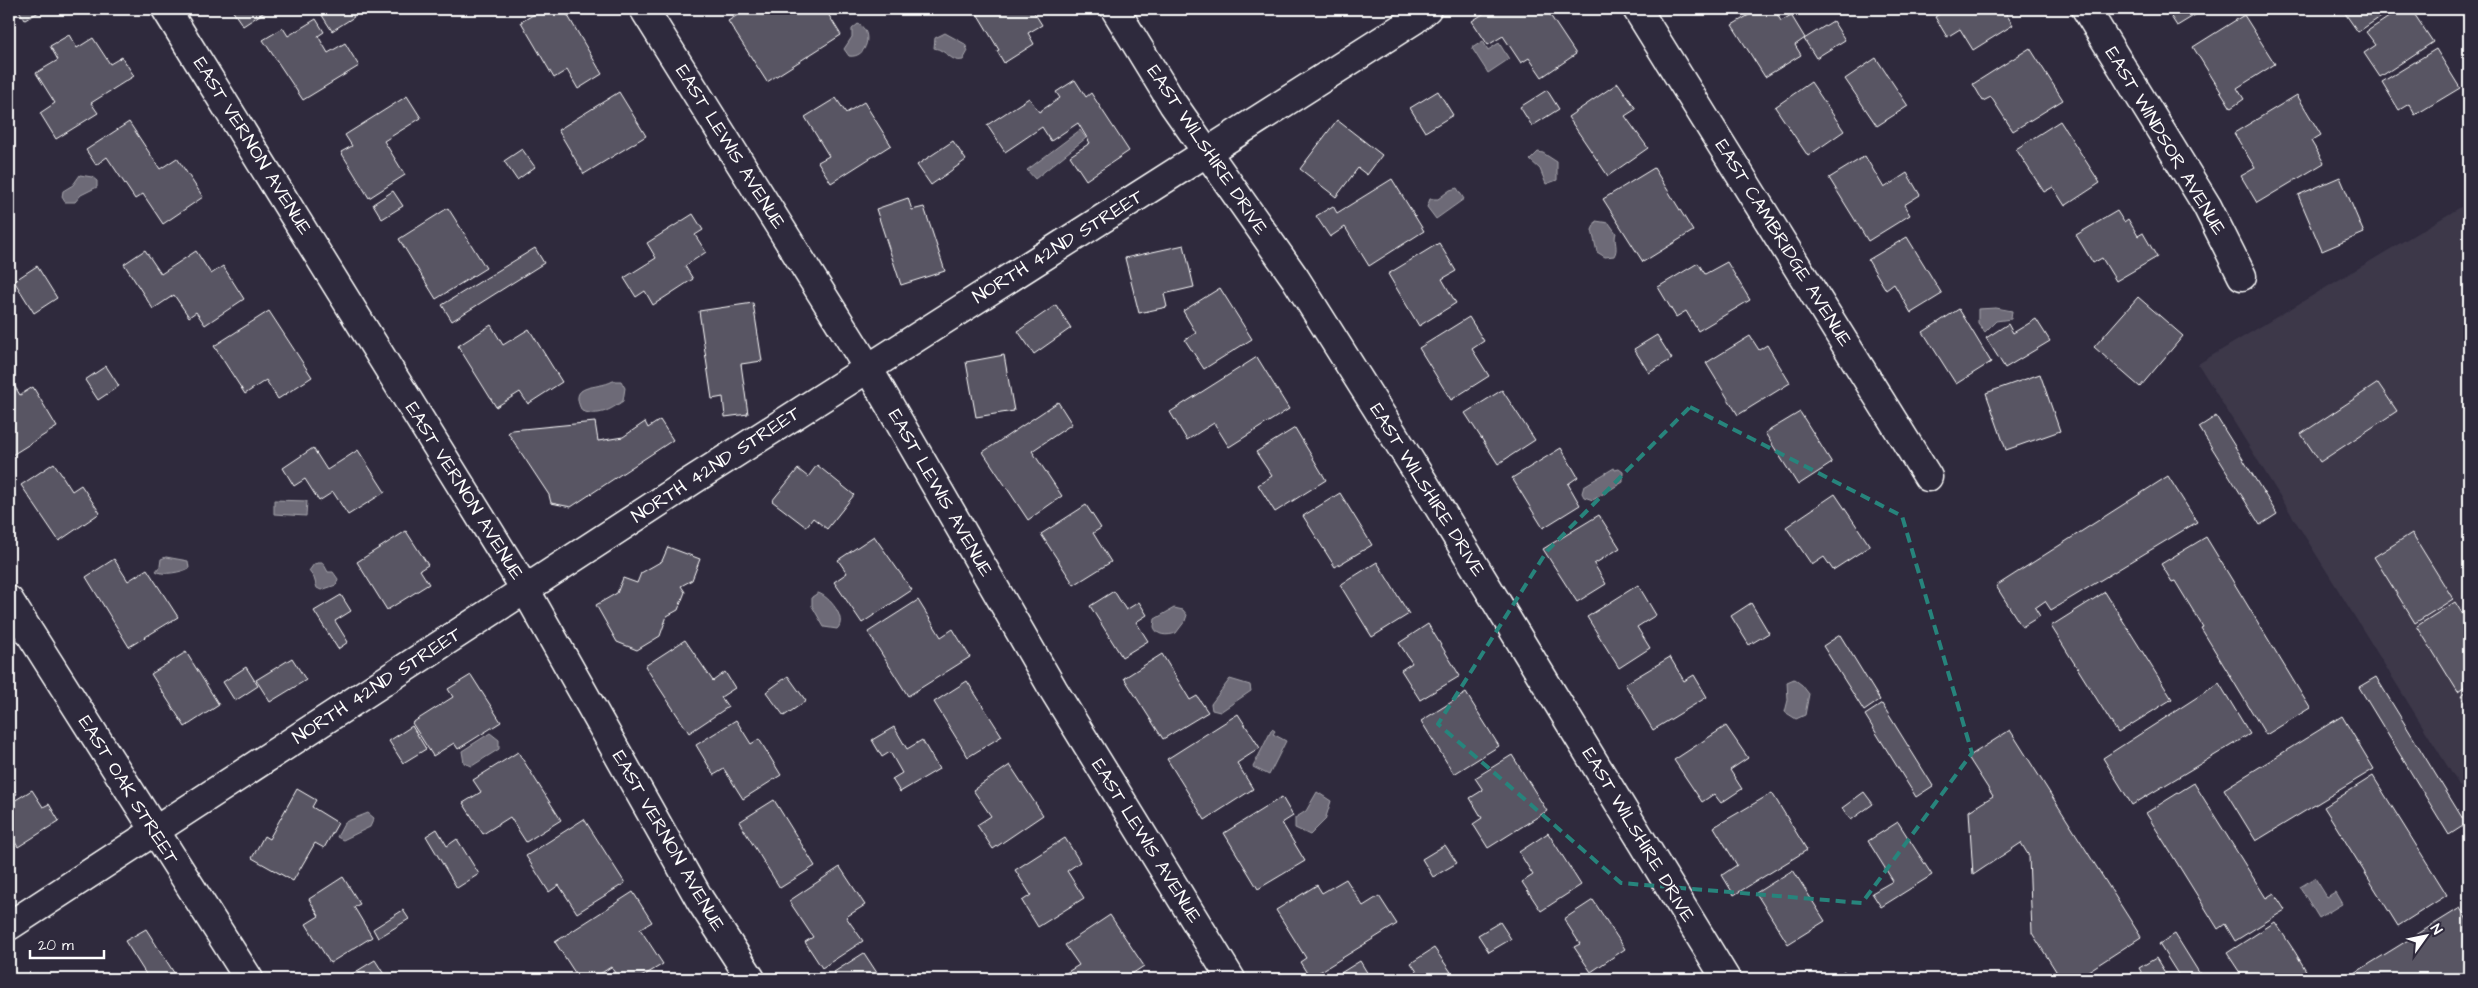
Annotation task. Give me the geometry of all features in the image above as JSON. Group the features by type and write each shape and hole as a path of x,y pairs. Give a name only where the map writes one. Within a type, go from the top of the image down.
{"street":[{"name":"EAST VERNON AVENUE","path":"166,9 525,589 700,900 751,979"},
{"name":"EAST LEWIS AVENUE","path":"644,9 868,368 1053,689 1232,979"},
{"name":"EAST WILSHIRE DRIVE","path":"1115,9 1173,104 1295,278 1414,466 1726,979"},
{"name":"NORTH 42ND STREET","path":"9,926 525,589 1038,258 1208,153 1414,20 1427,9"},
{"name":"EAST CAMBRIDGE AVENUE","path":"1637,9 1928,477"},
{"name":"EAST WINDSOR AVENUE","path":"2086,9 2207,206 2242,276"},
{"name":"EAST OAK STREET","path":"9,600 249,979"}],"highlighted area":[{"path":"1690,407 1902,516 1972,753 1862,903 1621,883 1438,724 1547,551"}],"shaded area":[{"path":"858,24 866,32 866,44 860,53 855,56 849,56 844,49 852,37 852,29"},
{"path":"945,33 965,44 968,51 963,60 955,60 934,48 935,38"},
{"path":"1483,41 1488,50 1499,43 1509,59 1488,73 1472,48"},
{"path":"1080,130 1086,138 1035,179 1027,170"},
{"path":"1538,152 1557,162 1557,180 1546,184 1540,169 1530,160"},
{"path":"80,175 92,177 97,181 97,187 81,195 75,202 65,202 62,197 63,191 73,185"},
{"path":"1457,188 1464,199 1436,219 1427,207 1430,199 1438,199 1450,190"},
{"path":"2469,202 2469,801 2198,364"},
{"path":"1596,221 1609,223 1616,233 1614,256 1605,257 1597,252 1592,230"},
{"path":"1996,308 2012,311 2011,319 1996,321 1985,332 1978,323 1978,309"},
{"path":"613,381 621,381 625,388 623,401 609,410 599,413 582,411 578,402 578,395 581,391"},
{"path":"1614,468 1623,472 1623,482 1593,500 1584,497 1582,493 1584,486"},
{"path":"274,500 307,501 306,516 274,514"},
{"path":"166,557 188,561 189,568 172,573 156,571 160,566 161,559"},
{"path":"323,563 328,572 333,572 338,579 336,585 321,590 317,588 314,578 309,571 314,564"},
{"path":"818,593 827,598 836,608 840,620 840,625 837,629 824,627 812,606 812,597"},
{"path":"1174,608 1183,610 1187,615 1185,621 1176,633 1169,635 1160,634 1154,627 1155,619"},
{"path":"1230,679 1250,685 1251,691 1220,712 1212,710 1211,704"},
{"path":"1794,679 1809,694 1805,715 1796,719 1785,712 1788,700 1787,682"},
{"path":"1272,729 1275,731 1273,734 1286,741 1269,775 1253,767"},
{"path":"490,733 499,740 499,749 472,766 464,763 462,751"},
{"path":"1317,792 1331,801 1325,820 1310,835 1295,828 1295,818 1306,811"},
{"path":"368,813 374,818 370,827 343,840 337,837 345,822"},
{"path":"2315,878 2327,897 2335,892 2342,904 2319,918 2300,887"}],"building":[{"path":"18,9 44,9 25,20"},
{"path":"269,9 243,26 232,10"},
{"path":"318,9 349,9 354,17 332,31"},
{"path":"543,9 564,9 602,74 578,89 567,70 554,78 521,22"},
{"path":"747,9 805,9 807,11 811,9 825,9 841,35 767,82 728,21"},
{"path":"1032,9 1042,25 1028,33 1034,44 1004,63 997,51 999,50 975,10"},
{"path":"1491,9 1546,9 1576,54 1542,77 1529,58 1521,63 1503,36 1488,45 1472,21"},
{"path":"1759,9 1774,9 1781,21 1791,15 1805,38 1795,45 1801,55 1765,77 1732,25"},
{"path":"1946,9 2003,9 2013,25 1973,50 1960,29 1947,37 1935,17"},
{"path":"2166,9 2205,9 2177,26"},
{"path":"2342,9 2392,9 2358,32"},
{"path":"2401,9 2411,9 2433,42 2380,77 2364,53 2376,45 2366,32"},
{"path":"2244,15 2275,64 2237,88 2244,99 2231,108 2193,47"},
{"path":"316,19 324,32 318,36 328,53 345,43 359,66 303,100 263,40 283,28 288,36"},
{"path":"1833,21 1845,40 1816,58 1804,39"},
{"path":"69,35 77,48 93,38 110,64 122,57 134,76 91,103 98,113 56,139 40,113 55,103 36,73 58,60 50,46"},
{"path":"2030,48 2063,100 2013,131 1991,97 1983,101 1973,84"},
{"path":"2436,49 2460,88 2415,115 2409,104 2399,110 2382,82"},
{"path":"1876,58 1908,106 1877,126 1845,79"},
{"path":"1075,80 1086,97 1091,93 1129,151 1086,180 1070,156 1090,143 1078,123 1051,141 1042,127 1005,152 987,125 1029,98 1039,112 1060,98 1056,92"},
{"path":"1811,82 1844,131 1808,156 1775,107"},
{"path":"1618,83 1636,109 1625,116 1648,148 1608,176 1568,117"},
{"path":"1547,90 1559,109 1532,126 1520,107"},
{"path":"1438,91 1453,115 1425,132 1410,108"},
{"path":"619,92 646,136 584,174 558,130"},
{"path":"2297,95 2321,135 2311,141 2324,163 2257,203 2241,176 2255,168 2234,133"},
{"path":"407,96 421,118 384,141 405,175 369,198 341,152 352,146 345,135"},
{"path":"836,98 846,113 864,102 891,145 831,183 818,162 829,156 805,117"},
{"path":"1337,120 1382,155 1367,175 1358,168 1336,197 1300,169"},
{"path":"2060,121 2100,183 2065,206 2053,187 2044,192 2016,149"},
{"path":"129,122 160,169 177,158 203,197 163,224 143,194 135,199 107,157 96,165 86,150"},
{"path":"953,141 966,160 931,185 917,165"},
{"path":"522,149 535,167 517,180 504,161"},
{"path":"1865,156 1884,188 1907,173 1920,195 1904,205 1910,215 1868,241 1829,178"},
{"path":"1654,168 1693,231 1643,262 1603,199"},
{"path":"2340,177 2364,233 2322,251 2298,195"},
{"path":"1392,179 1424,231 1369,266 1345,227 1330,237 1316,216 1333,206 1337,213"},
{"path":"393,191 403,206 382,219 373,204"},
{"path":"908,198 912,210 924,207 945,271 901,285 876,209"},
{"path":"448,208 486,268 436,299 399,239"},
{"path":"2117,211 2124,222 2128,219 2138,236 2143,233 2157,257 2116,281 2102,258 2093,263 2076,235"},
{"path":"693,214 703,230 695,235 706,252 685,266 693,279 653,305 645,291 636,297 624,278 656,258 647,243"},
{"path":"1907,237 1942,294 1911,313 1894,284 1886,290 1868,260"},
{"path":"1439,243 1456,271 1442,279 1456,303 1419,326 1388,274"},
{"path":"1184,245 1194,287 1164,294 1167,307 1139,313 1125,258"},
{"path":"535,248 544,263 452,321 442,305"},
{"path":"145,250 161,274 196,251 211,274 223,266 244,299 205,325 196,312 189,317 174,295 153,309 124,264"},
{"path":"1727,262 1750,300 1698,331 1686,311 1676,317 1658,287 1698,263 1705,274"},
{"path":"37,266 57,298 34,313 14,281"},
{"path":"1220,288 1252,339 1204,369 1185,340 1196,333 1183,311"},
{"path":"2138,297 2183,336 2140,387 2094,347"},
{"path":"753,303 762,361 741,364 748,414 725,417 723,397 712,399 699,311"},
{"path":"1056,305 1071,328 1034,354 1018,331"},
{"path":"1959,309 1991,362 1956,384 1923,332"},
{"path":"269,311 312,377 278,399 266,380 245,394 214,346"},
{"path":"1469,317 1484,341 1472,349 1489,376 1451,400 1419,348"},
{"path":"2036,319 2050,341 2005,368 1986,338 2008,324 2013,333"},
{"path":"491,325 503,345 529,329 562,382 528,404 520,392 496,407 458,346"},
{"path":"1657,335 1672,359 1649,373 1634,349"},
{"path":"1750,336 1759,350 1767,345 1790,383 1738,415 1706,363"},
{"path":"1004,355 1014,411 976,417 966,362"},
{"path":"1257,357 1289,409 1229,447 1214,423 1187,440 1170,412"},
{"path":"106,366 119,386 98,400 85,380"},
{"path":"2040,374 2060,431 2006,450 1986,393"},
{"path":"9,377 20,395 33,387 57,427 9,457"},
{"path":"2378,383 2397,411 2320,462 2301,434"},
{"path":"1502,390 1535,440 1498,464 1465,413"},
{"path":"1058,402 1072,424 1032,451 1062,496 1028,520 983,452"},
{"path":"1800,412 1832,463 1798,485 1765,433"},
{"path":"2216,416 2277,514 2260,525 2199,427"},
{"path":"660,420 673,440 571,507 551,503 549,495 508,433 512,430 595,422 598,441 623,437 645,422 648,428"},
{"path":"1295,428 1326,480 1275,512 1258,485 1272,476 1256,452"},
{"path":"313,448 327,470 358,450 385,492 348,515 333,492 319,501 305,479 294,486 283,468"},
{"path":"1561,448 1578,477 1568,484 1580,505 1543,528 1512,478"},
{"path":"54,463 72,491 81,485 100,513 59,541 21,485"},
{"path":"817,465 854,495 827,529 813,518 806,527 772,501 798,469 808,477"},
{"path":"2168,476 2197,522 2051,610 2045,601 2035,608 2040,616 2022,627 1996,586"},
{"path":"1340,493 1372,545 1335,567 1303,516"},
{"path":"1835,494 1870,546 1833,570 1824,557 1812,565 1786,527"},
{"path":"1086,505 1101,528 1093,533 1111,562 1074,585 1041,534"},
{"path":"1599,515 1620,548 1594,564 1606,584 1577,602 1543,549"},
{"path":"406,531 428,565 420,570 429,584 387,610 357,562"},
{"path":"2412,533 2453,599 2415,623 2374,557"},
{"path":"874,536 912,590 862,623 834,582 847,573 838,560"},
{"path":"2206,537 2310,708 2266,735 2201,628 2203,627 2175,581 2172,582 2161,564"},
{"path":"668,547 700,559 692,580 681,586 685,592 678,610 667,616 660,636 637,650 617,642 596,605 617,593 623,578 637,583 641,573 662,561"},
{"path":"114,559 128,581 147,569 178,617 129,647 86,577"},
{"path":"1377,562 1409,614 1372,637 1340,585"},
{"path":"1638,585 1656,615 1637,627 1650,648 1619,668 1587,617"},
{"path":"1114,591 1126,610 1139,602 1147,615 1136,622 1148,641 1122,657 1090,606"},
{"path":"2105,592 2172,699 2118,733 2051,626"},
{"path":"341,595 351,611 335,621 348,642 338,649 314,611"},
{"path":"918,600 941,637 953,629 970,657 908,696 868,632"},
{"path":"2455,602 2469,624 2469,684 2458,692 2417,626"},
{"path":"1751,603 1769,633 1749,645 1731,616"},
{"path":"1428,624 1460,676 1420,700 1401,670 1412,663 1399,643"},
{"path":"1840,635 1880,700 1864,711 1823,646"},
{"path":"685,640 713,681 725,672 735,688 721,697 728,707 689,733 645,666"},
{"path":"186,652 219,705 185,727 151,674"},
{"path":"1162,654 1190,700 1197,696 1208,712 1163,739 1124,678"},
{"path":"1670,657 1684,681 1694,675 1707,697 1653,730 1625,684"},
{"path":"292,658 306,680 270,702 256,680"},
{"path":"246,667 258,686 235,701 223,682"},
{"path":"471,675 501,722 458,749 454,743 433,756 412,723 453,697 448,689"},
{"path":"788,676 806,701 784,716 766,692"},
{"path":"2376,677 2466,824 2449,835 2359,687"},
{"path":"967,681 1002,736 968,757 934,702"},
{"path":"2219,683 2250,734 2132,805 2103,758"},
{"path":"2469,690 2469,709 2461,695"},
{"path":"1466,693 1499,746 1454,774 1421,721"},
{"path":"1882,704 1933,786 1916,797 1865,715"},
{"path":"1238,714 1260,748 1237,763 1253,789 1205,820 1167,759"},
{"path":"2342,716 2374,769 2256,841 2224,789"},
{"path":"736,720 751,744 759,739 781,775 743,799 724,769 714,775 696,745"},
{"path":"412,726 426,749 403,763 389,741"},
{"path":"1726,726 1748,758 1730,770 1742,789 1721,803 1714,794 1702,802 1674,760"},
{"path":"894,727 907,749 922,740 939,769 900,792 892,779 902,773 890,752 882,757 872,740"},
{"path":"2010,730 2141,937 2076,979 2061,979 2032,933 2029,856 2021,843 1973,875 1969,811 1993,796 1968,757"},
{"path":"518,752 561,820 526,842 510,817 483,834 463,803 481,792 473,780"},
{"path":"1512,755 1547,811 1488,848 1473,824 1482,818 1470,798 1483,790 1475,778"},
{"path":"1010,765 1043,815 993,849 977,825 991,816 973,790"},
{"path":"2373,776 2447,895 2398,926 2324,807"},
{"path":"2194,783 2266,898 2274,893 2285,910 2235,941 2225,924 2218,929 2146,813"},
{"path":"9,785 17,794 9,799"},
{"path":"297,789 316,800 312,807 338,823 324,848 315,843 293,881 252,858 264,836 269,839"},
{"path":"32,790 43,807 49,804 59,821 18,847 13,839 9,842 9,804"},
{"path":"1864,792 1873,804 1851,820 1842,808"},
{"path":"1772,793 1807,850 1734,895 1722,875 1737,865 1714,827"},
{"path":"1282,797 1293,816 1282,823 1305,861 1258,889 1224,833"},
{"path":"774,800 815,866 780,888 739,822"},
{"path":"584,819 625,883 577,913 559,885 549,892 526,856"},
{"path":"1898,822 1932,875 1881,907 1872,893 1893,881 1868,841"},
{"path":"437,829 447,846 457,839 479,874 457,888 426,836"},
{"path":"1548,833 1581,885 1541,911 1522,882 1533,875 1519,852"},
{"path":"1065,838 1080,862 1067,871 1084,898 1038,927 1022,901 1031,895 1015,870"},
{"path":"1445,845 1457,863 1433,877 1422,859"},
{"path":"840,867 865,905 846,917 863,941 822,968 805,942 813,937 789,901"},
{"path":"1793,870 1825,921 1788,944 1756,893"},
{"path":"343,877 360,904 354,907 372,937 330,963 306,924 319,916 309,899"},
{"path":"1346,879 1363,906 1379,896 1397,924 1310,978 1300,962 1306,958 1276,910 1317,885 1322,893"},
{"path":"633,892 652,922 640,929 663,964 638,979 619,979 611,967 592,979 579,979 555,942"},
{"path":"1593,900 1625,949 1591,972 1574,947 1580,944 1564,919"},
{"path":"2460,908 2469,923 2469,969 2453,979 2345,979"},
{"path":"403,910 409,919 378,938 373,929"},
{"path":"1110,915 1144,966 1124,979 1063,979 1061,976 1079,965 1065,945"},
{"path":"1500,922 1511,939 1489,952 1478,935"},
{"path":"2275,922 2311,979 2244,979 2227,953"},
{"path":"146,929 178,979 149,979 125,941"},
{"path":"2175,934 2203,979 2181,979 2159,944"},
{"path":"1434,948 1451,972 1440,979 1422,979 1411,963"},
{"path":"864,953 881,979 838,979 834,972"},
{"path":"2156,958 2169,979 2145,979 2139,968"},
{"path":"375,960 387,979 344,979"},
{"path":"1360,961 1371,979 1331,979"},
{"path":"1844,971 1850,979 1832,979"}]}
